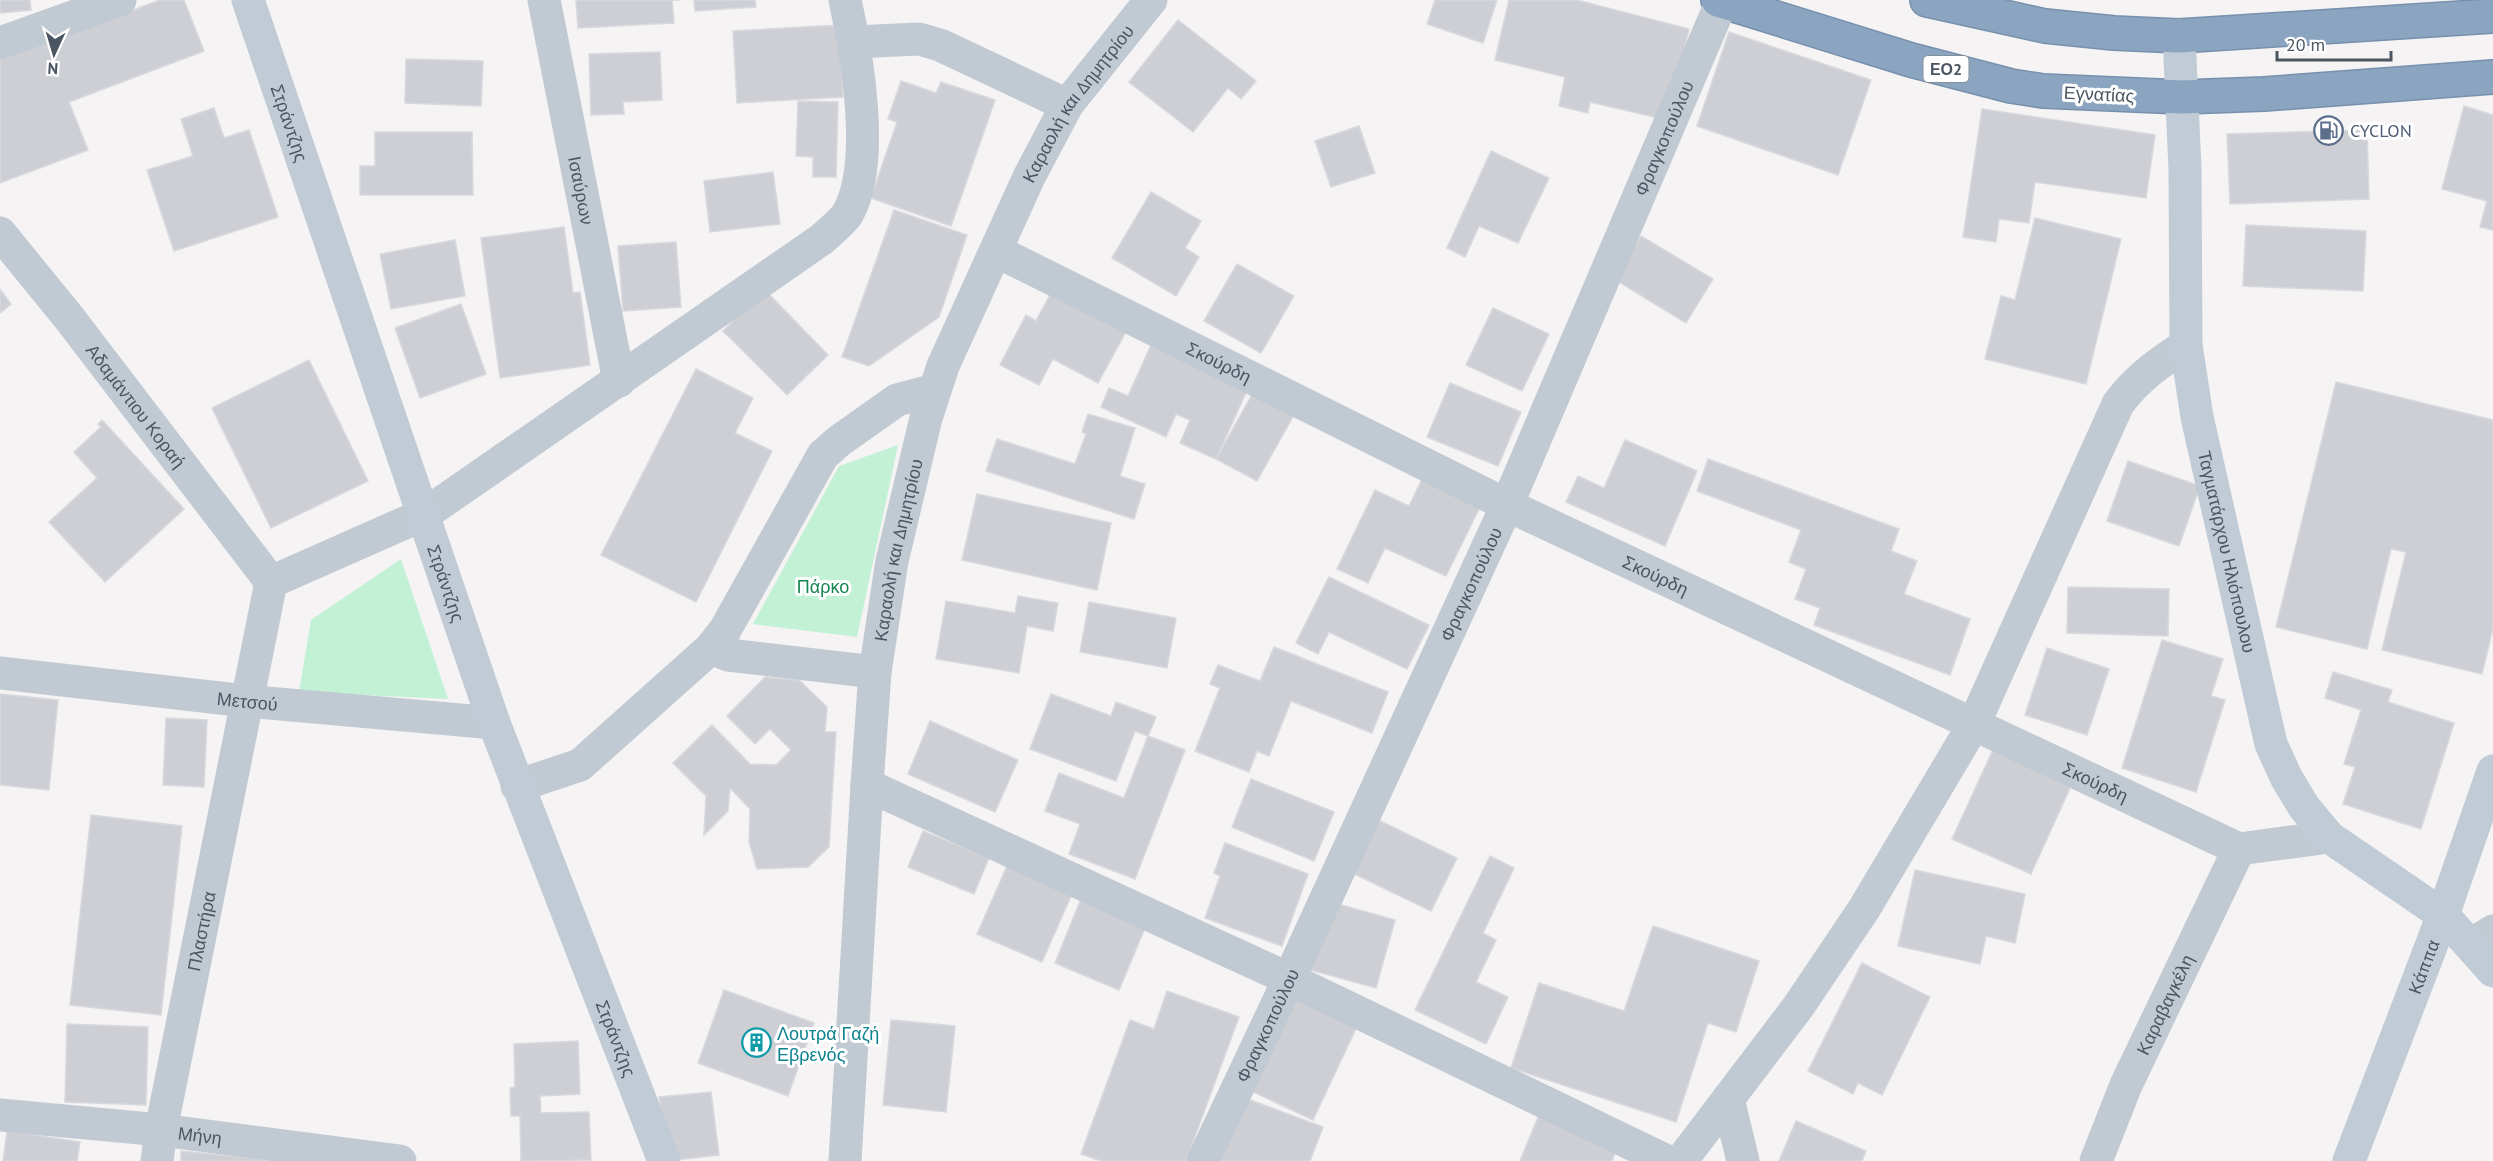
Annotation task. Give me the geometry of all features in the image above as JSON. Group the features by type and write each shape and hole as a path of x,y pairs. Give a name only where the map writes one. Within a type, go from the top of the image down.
{"highway":[{"path":"1927,0 2045,26 2114,33 2179,36 2493,16"},
{"name":"Εγνατίας","path":"1720,1 1911,60 2012,86 2076,93 2182,97 2264,94 2493,77"}],"street":[{"path":"0,43 120,0"},
{"name":"Στράντζης","path":"248,0 425,514 494,723 664,1161"},
{"name":"Ισαύρων","path":"544,0 619,381"},
{"path":"271,582 425,514 822,239 848,214 859,183 863,143 854,42 845,0"},
{"name":"Καραολή και Δημητρίου","path":"845,1161 867,785 876,672 891,561 901,515 943,366 1029,177 1067,105 1151,0"},
{"name":"Φραγκοπούλου","path":"1203,1161 1289,980 1507,505 1720,1"},
{"name":"Ταγματάρχου Ηλιόπουλου","path":"2179,36 2186,345 2197,417 2271,744 2292,787 2329,837 2443,915 2482,938 2493,971"},
{"path":"854,42 919,39 940,45 1067,105"},
{"name":"Αδαμάντιου Κοραή","path":"0,233 70,319 271,582"},
{"name":"Σκούρδη","path":"996,251 1507,505 2239,849"},
{"path":"1681,1161 1798,1007 1864,909 1974,724 2118,405 2131,386 2149,370 2186,345"},
{"path":"517,786 580,765 711,648 725,630 823,455 897,400 935,390"},
{"name":"Πλαστήρα","path":"159,1145 271,582"},
{"path":"711,648 728,655 876,672"},
{"name":"Μετσού","path":"0,673 246,701 494,723"},
{"name":"Κάππα","path":"2357,1157 2493,771"},
{"path":"867,785 1289,980 1667,1161"},
{"path":"2239,849 2329,837"},
{"name":"Καραβαγκέλη","path":"2096,1161 2126,1085 2239,849"},
{"path":"1728,1099 1743,1161"},
{"name":"Μήνη","path":"0,1115 159,1145 400,1161"}],"green space":[{"name":"Πάρκο","path":"898,445 857,637 753,624 839,466"},
{"path":"401,559 448,699 299,692 311,620"}],"building":[{"path":"0,0 30,0 31,10 0,13"},
{"path":"160,0 184,0 204,51 69,102 88,150 0,183 0,60"},
{"path":"576,0 672,0 674,23 578,28"},
{"path":"694,0 755,0 756,7 695,11"},
{"path":"1435,0 1497,0 1483,43 1427,24"},
{"path":"1509,0 1577,0 1689,29 1667,120 1590,102 1588,113 1559,106 1565,77 1495,60"},
{"path":"1178,20 1256,81 1241,99 1228,88 1193,132 1129,82"},
{"path":"839,25 843,97 737,103 733,31"},
{"path":"1729,32 1871,80 1838,175 1697,126"},
{"path":"660,52 662,100 623,102 624,114 591,115 589,54"},
{"path":"406,59 483,61 481,106 405,103"},
{"path":"901,81 936,93 941,82 995,100 951,226 871,198 897,122 888,119"},
{"path":"798,101 838,102 836,177 813,177 813,157 796,156"},
{"path":"2464,106 2493,115 2493,230 2480,227 2487,201 2442,189"},
{"path":"214,108 224,138 249,130 278,217 174,251 147,170 193,156 181,119"},
{"path":"1982,109 2155,135 2146,198 2035,182 2029,223 1999,219 1996,242 1963,237"},
{"path":"1359,126 1375,173 1331,187 1315,141"},
{"path":"2367,130 2369,199 2230,204 2227,134"},
{"path":"375,132 472,132 473,195 360,195 360,166 375,166"},
{"path":"1491,151 1549,178 1518,243 1479,226 1465,257 1447,248"},
{"path":"773,172 780,224 710,232 704,181"},
{"path":"1151,192 1201,221 1185,248 1199,257 1176,296 1112,258"},
{"path":"894,210 967,235 939,317 869,366 842,357"},
{"path":"2035,218 2121,239 2086,384 1985,359 2001,296 2015,300"},
{"path":"2246,225 2366,231 2363,291 2243,286"},
{"path":"564,227 573,293 580,292 590,365 500,378 481,238"},
{"path":"1641,236 1713,279 1686,323 1614,279"},
{"path":"455,240 465,296 391,309 380,254"},
{"path":"676,242 681,307 623,311 618,246"},
{"path":"1237,264 1294,296 1261,353 1204,321"},
{"path":"0,289 11,304 0,313"},
{"path":"1053,289 1128,328 1098,383 1053,359 1039,385 1000,365 1026,315 1036,321"},
{"path":"765,290 828,355 787,395 723,331"},
{"path":"461,304 486,374 420,398 395,328"},
{"path":"1493,308 1549,334 1522,391 1466,365"},
{"path":"1152,343 1248,388 1216,459 1180,443 1190,420 1176,414 1166,437 1101,407 1109,388 1128,396"},
{"path":"309,360 368,481 271,528 212,408"},
{"path":"696,369 753,398 735,433 772,451 696,602 601,555"},
{"path":"2336,382 2493,420 2493,628 2482,674 2382,650 2406,552 2391,549 2367,649 2276,627"},
{"path":"1450,383 1521,412 1498,466 1427,437"},
{"path":"1254,391 1295,413 1257,481 1216,459"},
{"path":"1088,414 1135,428 1120,476 1145,484 1134,519 986,471 997,439 1075,464 1086,434 1082,432"},
{"path":"102,420 184,509 105,582 49,522 97,478 74,452 101,427 98,424"},
{"path":"1625,440 1697,471 1665,546 1566,502 1578,476 1604,488"},
{"path":"1708,459 1899,529 1891,551 1917,561 1904,594 1970,619 1950,675 1814,625 1820,608 1795,599 1806,569 1789,562 1801,530 1697,491"},
{"path":"2128,461 2200,486 2179,546 2107,521"},
{"path":"1425,473 1483,501 1446,576 1385,548 1368,583 1337,569 1375,490 1409,506"},
{"path":"977,494 1111,523 1097,590 962,560"},
{"path":"1329,577 1429,625 1407,669 1329,632 1318,654 1296,643"},
{"path":"2068,587 2169,589 2168,636 2067,633"},
{"path":"1018,596 1058,603 1053,631 1027,626 1019,673 936,659 946,601 1015,613"},
{"path":"1089,602 1176,618 1167,668 1080,652"},
{"path":"2162,640 2223,659 2211,696 2225,700 2196,792 2122,768"},
{"path":"1274,647 1388,692 1372,733 1291,701 1269,756 1257,751 1249,772 1195,751 1220,688 1210,684 1218,665 1260,681"},
{"path":"2047,648 2109,669 2087,735 2025,715"},
{"path":"2333,672 2392,690 2388,702 2454,723 2421,829 2343,804 2355,767 2344,764 2361,710 2325,698"},
{"path":"765,677 799,680 827,707 825,732 836,732 829,847 808,867 757,869 749,842 750,809 730,788 728,811 704,835 706,796 673,763 712,725 750,764 776,765 791,750 770,729 755,744 727,716"},
{"path":"0,694 58,700 49,790 0,785"},
{"path":"1051,694 1111,716 1116,702 1156,717 1148,736 1135,731 1116,781 1030,749"},
{"path":"166,718 207,720 204,787 163,785"},
{"path":"930,721 1018,760 995,812 908,774"},
{"path":"1148,736 1185,750 1135,879 1069,854 1080,824 1045,811 1059,773 1124,798"},
{"path":"1998,739 2076,775 2031,874 1952,839"},
{"path":"1251,779 1334,812 1314,861 1232,827"},
{"path":"91,815 182,826 161,1015 70,1005"},
{"path":"1376,819 1457,858 1431,911 1350,872"},
{"path":"923,831 989,858 974,894 908,867"},
{"path":"1225,843 1308,874 1282,946 1205,918 1220,876 1214,873"},
{"path":"1490,856 1514,868 1483,933 1496,940 1476,982 1508,997 1486,1044 1415,1010"},
{"path":"1007,866 1072,894 1042,962 977,934"},
{"path":"1915,870 2025,894 2015,943 1986,936 1980,964 1898,946"},
{"path":"1085,889 1150,916 1119,990 1055,963"},
{"path":"1327,901 1395,920 1376,988 1307,969"},
{"path":"1653,926 1759,961 1736,1032 1708,1023 1676,1122 1511,1068 1539,983 1624,1011"},
{"path":"1862,963 1930,997 1882,1095 1858,1083 1853,1094 1808,1071"},
{"name":"Λουτρά Γαζή Εβρενός","path":"724,990 814,1023 788,1096 698,1063"},
{"path":"1297,990 1360,1020 1313,1120 1249,1090"},
{"path":"1167,991 1239,1017 1186,1161 1101,1161 1081,1154 1130,1020 1154,1029"},
{"path":"891,1020 955,1026 946,1112 883,1105"},
{"path":"67,1024 148,1027 146,1105 65,1102"},
{"path":"578,1041 580,1094 540,1096 541,1113 589,1112 591,1160 521,1161 520,1116 511,1116 510,1088 515,1087 514,1044"},
{"path":"711,1092 719,1155 667,1161 659,1097"},
{"path":"1242,1097 1323,1127 1310,1161 1218,1161"},
{"path":"1541,1110 1619,1143 1612,1161 1520,1161"},
{"path":"1796,1121 1866,1151 1862,1161 1779,1161"},
{"path":"7,1131 80,1142 77,1161 3,1161"},
{"path":"181,1151 280,1161 181,1161"}],"place":[{"name":"CYCLON","path":"2329,130"},
{"name":"Λουτρά Γαζή Εβρενός","path":"756,1043"}]}
